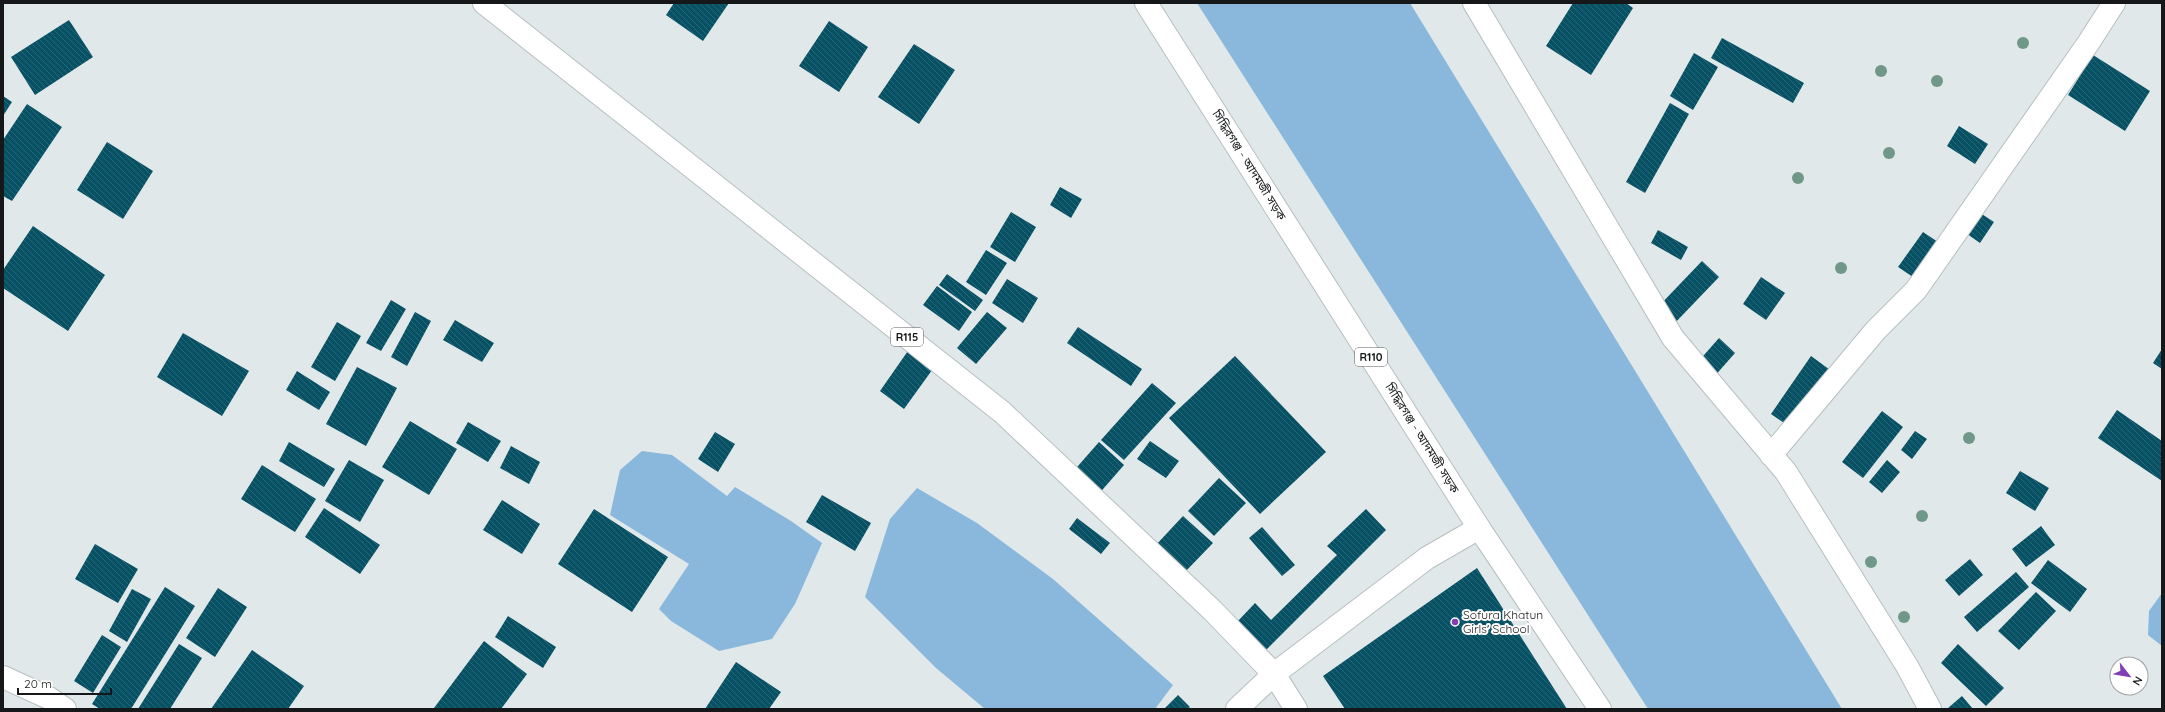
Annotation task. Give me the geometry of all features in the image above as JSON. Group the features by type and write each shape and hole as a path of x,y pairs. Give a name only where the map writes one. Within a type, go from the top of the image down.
{"main road":[{"name":"R115","path":"484,3 1002,412 1212,610 1274,674 1296,709"},
{"name":"সিদ্ধিরগঞ্জ - আদমজী সড়ক","path":"1146,3 1479,528 1600,709"},
{"path":"1474,3 1673,338 1790,479 1907,666 1930,709"},
{"path":"1771,455 1876,330 1916,290 2090,42 2114,3"},
{"path":"1237,709 1274,674 1427,558 1479,528"},
{"path":"3,677 49,698 66,709"}],"water":[{"path":"1197,3 1410,3 1842,709 1648,709"},
{"path":"642,451 672,455 727,496 735,487 791,521 822,543 795,604 772,639 719,651 671,621 659,609 689,564 610,515 620,470"},
{"path":"917,488 977,523 1053,579 1173,685 1155,709 985,709 936,668 865,597 890,519"},
{"path":"2162,593 2162,646 2148,635 2149,611"}],"building":[{"path":"674,3 729,3 703,41 666,15"},
{"path":"1573,3 1626,3 1633,8 1591,75 1546,46"},
{"path":"69,20 93,57 35,95 11,57"},
{"path":"829,21 868,47 839,92 799,66"},
{"path":"1722,38 1804,83 1793,103 1711,58"},
{"path":"914,44 955,70 919,124 878,97"},
{"path":"1694,53 1718,67 1693,110 1670,96"},
{"path":"2093,55 2150,91 2125,131 2068,95"},
{"path":"3,96 12,102 3,116"},
{"path":"1670,103 1689,114 1645,193 1626,182"},
{"path":"27,104 62,127 12,201 3,196 3,140"},
{"path":"1959,126 1988,144 1975,164 1947,146"},
{"path":"107,142 153,171 123,219 77,190"},
{"path":"1060,187 1082,199 1071,218 1050,205"},
{"path":"1974,209 1994,222 1980,243 1960,229"},
{"path":"1011,212 1036,227 1015,262 990,247"},
{"path":"33,226 105,275 68,331 3,288 3,270"},
{"path":"1658,230 1688,247 1681,260 1651,243"},
{"path":"1923,232 1941,244 1916,279 1898,267"},
{"path":"986,250 1007,263 986,295 966,282"},
{"path":"1702,261 1719,277 1673,325 1656,309"},
{"path":"947,274 983,300 975,311 939,285"},
{"path":"1761,277 1785,293 1766,320 1743,304"},
{"path":"1007,279 1038,298 1023,323 992,303"},
{"path":"937,286 972,312 959,331 923,305"},
{"path":"391,300 406,309 381,351 366,343"},
{"path":"415,312 431,321 407,366 391,357"},
{"path":"987,312 1007,328 976,364 957,348"},
{"path":"455,320 494,343 482,362 443,340"},
{"path":"337,322 361,336 335,381 311,367"},
{"path":"1078,327 1142,369 1131,386 1067,343"},
{"path":"183,333 249,371 222,416 157,377"},
{"path":"1719,338 1735,353 1713,378 1697,363"},
{"path":"910,348 935,366 904,409 880,391"},
{"path":"2162,349 2162,369 2153,363"},
{"path":"1235,356 1326,452 1260,514 1169,418"},
{"path":"1811,356 1837,375 1797,432 1771,414"},
{"path":"357,367 397,388 366,446 326,424"},
{"path":"297,371 330,392 319,410 286,390"},
{"path":"1152,383 1176,403 1124,460 1101,440"},
{"path":"2117,410 2162,441 2162,481 2098,438"},
{"path":"1882,411 1903,427 1863,478 1842,462"},
{"path":"410,421 457,449 429,495 382,467"},
{"path":"468,422 501,441 488,462 456,443"},
{"path":"1915,431 1927,439 1912,459 1901,450"},
{"path":"715,432 735,444 718,472 698,459"},
{"path":"1150,441 1179,461 1166,478 1137,459"},
{"path":"289,442 335,469 324,487 279,461"},
{"path":"1099,442 1124,465 1097,496 1071,474"},
{"path":"511,446 540,462 529,484 500,468"},
{"path":"349,460 384,480 360,522 325,501"},
{"path":"1887,460 1900,472 1882,493 1869,482"},
{"path":"262,465 316,499 295,532 241,499"},
{"path":"2020,471 2049,488 2035,511 2006,493"},
{"path":"1219,478 1246,503 1214,536 1188,511"},
{"path":"822,495 871,523 855,551 806,522"},
{"path":"502,500 540,524 522,554 483,530"},
{"path":"324,508 380,545 360,574 305,537"},
{"path":"594,509 668,557 632,612 558,564"},
{"path":"1366,509 1386,530 1266,650 1238,621 1255,603 1271,620 1337,555 1327,546"},
{"path":"1183,516 1213,543 1184,573 1155,546"},
{"path":"1077,518 1110,543 1101,554 1069,529"},
{"path":"2041,526 2055,545 2026,567 2012,549"},
{"path":"1262,527 1295,565 1282,576 1249,538"},
{"path":"95,544 138,569 118,603 75,579"},
{"path":"1970,559 1983,575 1959,596 1945,580"},
{"path":"2048,560 2087,589 2070,612 2031,583"},
{"name":"Sofura Khatun Girls' School","path":"1477,568 1567,709 1345,709 1323,676"},
{"path":"2016,572 2029,587 1977,632 1964,617"},
{"path":"165,587 195,606 131,709 100,709 92,704"},
{"path":"218,588 247,607 215,657 186,638"},
{"path":"132,589 151,599 127,642 109,631"},
{"path":"2036,592 2056,611 2019,650 1998,631"},
{"path":"508,616 556,647 543,668 495,637"},
{"path":"102,635 121,647 93,693 74,681"},
{"path":"484,641 527,674 501,709 435,709 434,708"},
{"path":"179,644 202,658 170,709 138,709"},
{"path":"1958,644 2004,688 1986,706 1941,663"},
{"path":"252,650 304,686 288,709 211,709"},
{"path":"736,662 781,692 769,709 705,709"},
{"path":"1178,695 1190,707 1187,709 1164,709"},
{"path":"1962,696 1973,709 1948,708"}],"place":[{"name":"Sofura Khatun Girls' School","path":"1455,622"}]}
